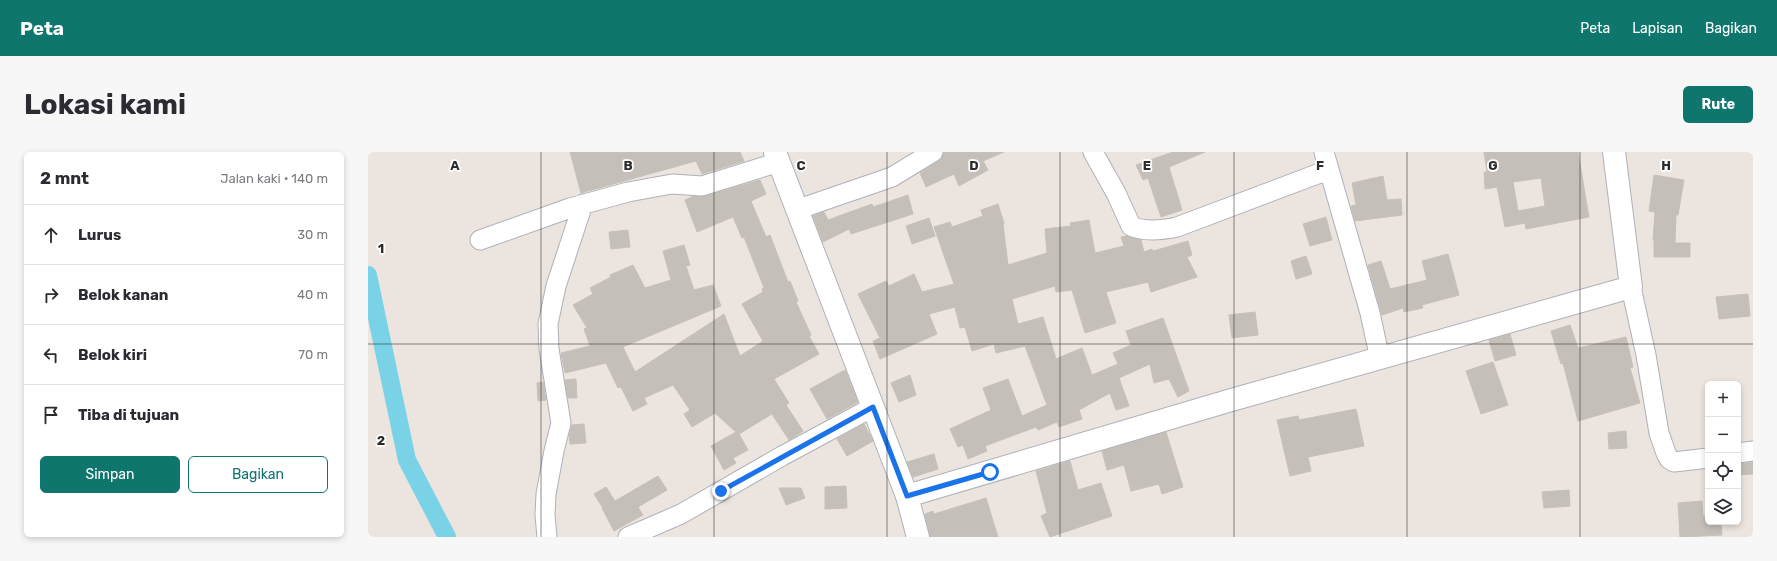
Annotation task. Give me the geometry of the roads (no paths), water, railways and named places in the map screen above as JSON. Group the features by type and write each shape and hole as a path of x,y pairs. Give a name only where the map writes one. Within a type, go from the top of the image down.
{"street":[{"path":"796,210 892,177 933,152"},
{"path":"1093,152 1116,193 1130,225 1137,228 1153,229 1177,227 1326,161 1370,313 1380,359"},
{"path":"1614,152 1631,287 1646,355 1659,433 1669,459 1674,462 1705,458"},
{"path":"480,240 583,204 628,192 666,185 702,186 777,157 796,210 907,496 918,537"},
{"path":"547,537 545,514 546,494 561,423 549,349 548,324 556,286 583,204"},
{"path":"907,496 1228,401 1631,287"},
{"path":"628,537 681,514 782,456 873,407"},
{"path":"1741,453 1753,451"}],"waterway":[{"path":"368,275 407,460 447,537"}]}
